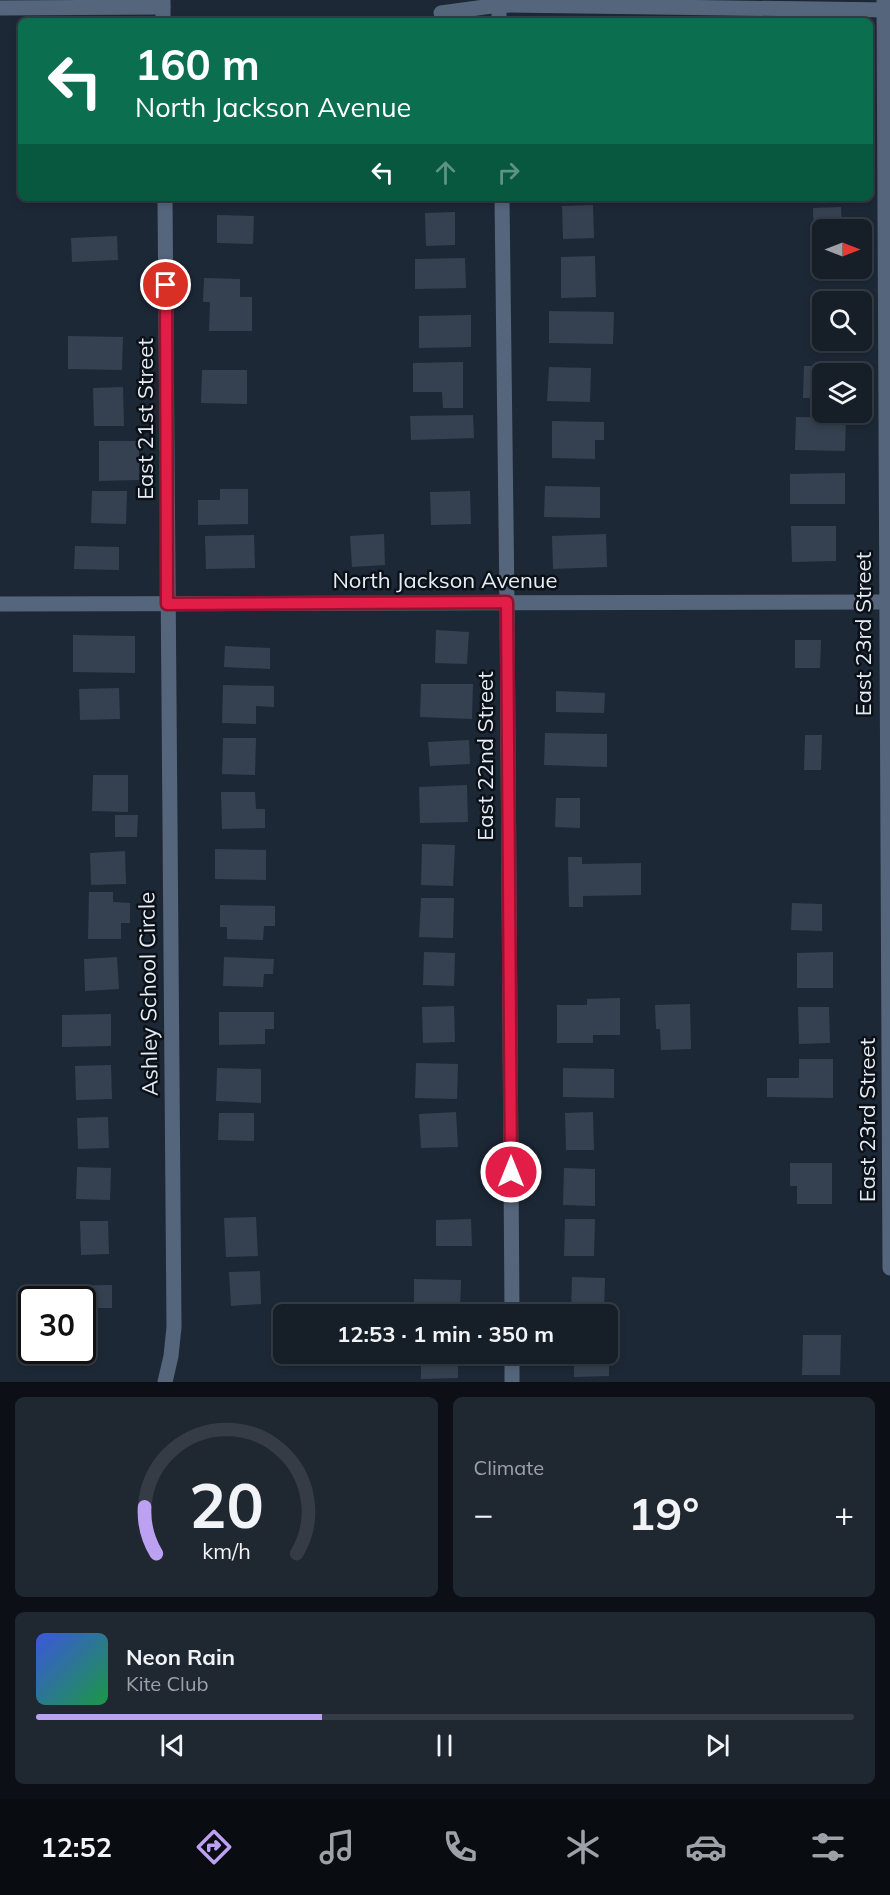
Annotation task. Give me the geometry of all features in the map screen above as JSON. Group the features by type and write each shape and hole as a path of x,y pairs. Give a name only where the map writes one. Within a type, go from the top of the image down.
{"street":[{"path":"499,2 499,18"},
{"path":"441,13 499,2 886,7"},
{"name":"East 23rd Street","path":"886,7 890,1268"},
{"path":"0,8 163,9"},
{"name":"East 21st Street","path":"165,201 167,604"},
{"name":"East 22nd Street","path":"501,201 507,602 512,1304"},
{"name":"North Jackson Avenue","path":"0,604 888,602"},
{"name":"Ashley School Circle","path":"165,1382 174,1327 167,604"},
{"path":"512,1364 512,1382"}],"building":[{"path":"593,205 594,238 563,239 562,206"},
{"path":"841,207 842,219 813,219 813,208"},
{"path":"455,212 455,245 426,246 425,213"},
{"path":"217,215 254,216 253,244 217,243"},
{"path":"117,236 118,260 72,262 71,238"},
{"path":"595,256 596,297 561,298 561,257"},
{"path":"465,258 466,288 415,289 415,259"},
{"path":"204,278 240,279 240,297 252,297 252,331 209,331 210,302 203,302"},
{"path":"549,311 614,312 613,344 549,343"},
{"path":"471,315 471,347 419,348 419,316"},
{"path":"68,336 123,337 122,370 68,369"},
{"path":"463,362 463,408 443,408 442,392 413,392 413,363"},
{"path":"804,366 812,366 812,398 803,398"},
{"path":"549,367 591,368 590,402 547,401"},
{"path":"202,370 247,370 247,404 201,403"},
{"path":"123,387 124,426 94,426 93,388"},
{"path":"473,415 474,438 411,440 410,416"},
{"path":"796,417 812,417 812,423 846,423 845,451 795,450"},
{"path":"552,421 604,422 604,440 595,440 595,459 552,458"},
{"path":"99,441 139,441 139,480 99,481"},
{"path":"845,473 845,504 790,504 790,474"},
{"path":"545,486 600,487 600,518 544,517"},
{"path":"220,489 248,489 248,524 198,525 198,500 220,500"},
{"path":"92,491 127,491 126,524 91,523"},
{"path":"470,491 471,524 431,525 430,492"},
{"path":"791,526 836,526 836,561 792,562"},
{"path":"384,534 385,565 352,567 350,536"},
{"path":"606,534 607,567 553,569 552,536"},
{"path":"254,535 255,568 206,569 205,536"},
{"path":"75,546 119,547 119,570 74,569"},
{"path":"436,630 469,632 467,664 435,663"},
{"path":"73,635 135,636 135,673 73,672"},
{"path":"795,640 821,640 820,668 795,668"},
{"path":"225,646 270,648 270,669 224,667"},
{"path":"421,684 473,684 472,719 420,717"},
{"path":"223,685 274,686 274,707 256,706 256,724 222,723"},
{"path":"119,688 120,719 80,720 79,689"},
{"path":"556,691 605,693 604,713 556,712"},
{"path":"545,733 607,734 607,767 544,765"},
{"path":"805,735 822,735 821,770 804,770"},
{"path":"223,738 256,738 255,775 222,774"},
{"path":"469,740 470,764 430,766 428,742"},
{"path":"93,775 128,775 128,812 92,811"},
{"path":"467,785 468,822 420,823 419,787"},
{"path":"221,792 255,792 256,809 265,809 265,828 222,829"},
{"path":"556,798 580,798 580,828 555,827"},
{"path":"115,815 138,815 137,837 115,837"},
{"path":"422,844 455,845 453,886 421,885"},
{"path":"215,849 266,850 266,880 215,879"},
{"path":"125,851 126,884 91,885 90,853"},
{"path":"568,857 582,857 582,864 641,863 641,895 583,896 583,907 569,907"},
{"path":"89,892 113,892 113,902 130,903 130,923 121,923 121,939 88,939"},
{"path":"421,898 454,898 453,938 419,937"},
{"path":"792,903 822,904 822,931 791,930"},
{"path":"220,905 275,906 275,926 264,926 263,940 227,939 227,927 220,927"},
{"path":"424,952 455,953 454,986 423,985"},
{"path":"833,952 833,988 797,988 797,953"},
{"path":"117,957 119,989 85,991 84,959"},
{"path":"224,957 274,959 273,974 264,974 263,987 223,986"},
{"path":"620,998 620,1035 593,1035 593,1043 557,1043 557,1005 587,1005 587,999"},
{"path":"690,1004 691,1049 661,1050 660,1029 656,1029 655,1005"},
{"path":"454,1006 455,1042 423,1043 422,1007"},
{"path":"798,1007 829,1007 830,1043 799,1044"},
{"path":"219,1012 274,1012 274,1029 265,1029 265,1044 219,1045"},
{"path":"111,1014 111,1046 62,1047 62,1015"},
{"path":"799,1059 833,1059 833,1098 767,1097 767,1078 799,1078"},
{"path":"416,1063 458,1064 457,1099 415,1098"},
{"path":"111,1065 112,1099 76,1100 75,1066"},
{"path":"217,1068 261,1069 261,1103 216,1101"},
{"path":"563,1068 614,1069 614,1098 563,1097"},
{"path":"456,1112 458,1147 421,1148 419,1114"},
{"path":"593,1112 594,1150 566,1150 565,1113"},
{"path":"219,1113 254,1113 254,1141 218,1140"},
{"path":"108,1117 109,1148 78,1149 77,1118"},
{"path":"790,1163 832,1163 832,1204 797,1204 797,1186 790,1186"},
{"path":"77,1167 111,1168 110,1200 76,1199"},
{"path":"564,1168 595,1169 595,1206 563,1205"},
{"path":"256,1217 258,1256 226,1257 224,1218"},
{"path":"471,1219 472,1246 436,1246 436,1220"},
{"path":"565,1219 595,1219 594,1256 564,1256"},
{"path":"80,1221 108,1221 109,1254 81,1255"},
{"path":"260,1271 261,1304 231,1306 229,1272"},
{"path":"572,1277 605,1278 604,1304 571,1304"},
{"path":"414,1279 461,1280 460,1304 414,1304"},
{"path":"112,1285 112,1308 96,1308 96,1286 55,1286"},
{"path":"803,1335 841,1335 840,1375 802,1375"},
{"path":"421,1364 458,1364 458,1378 421,1379"},
{"path":"574,1364 609,1364 609,1376 574,1377"}],"route":[{"path":"166,285 167,604 507,602 511,1172"}]}
